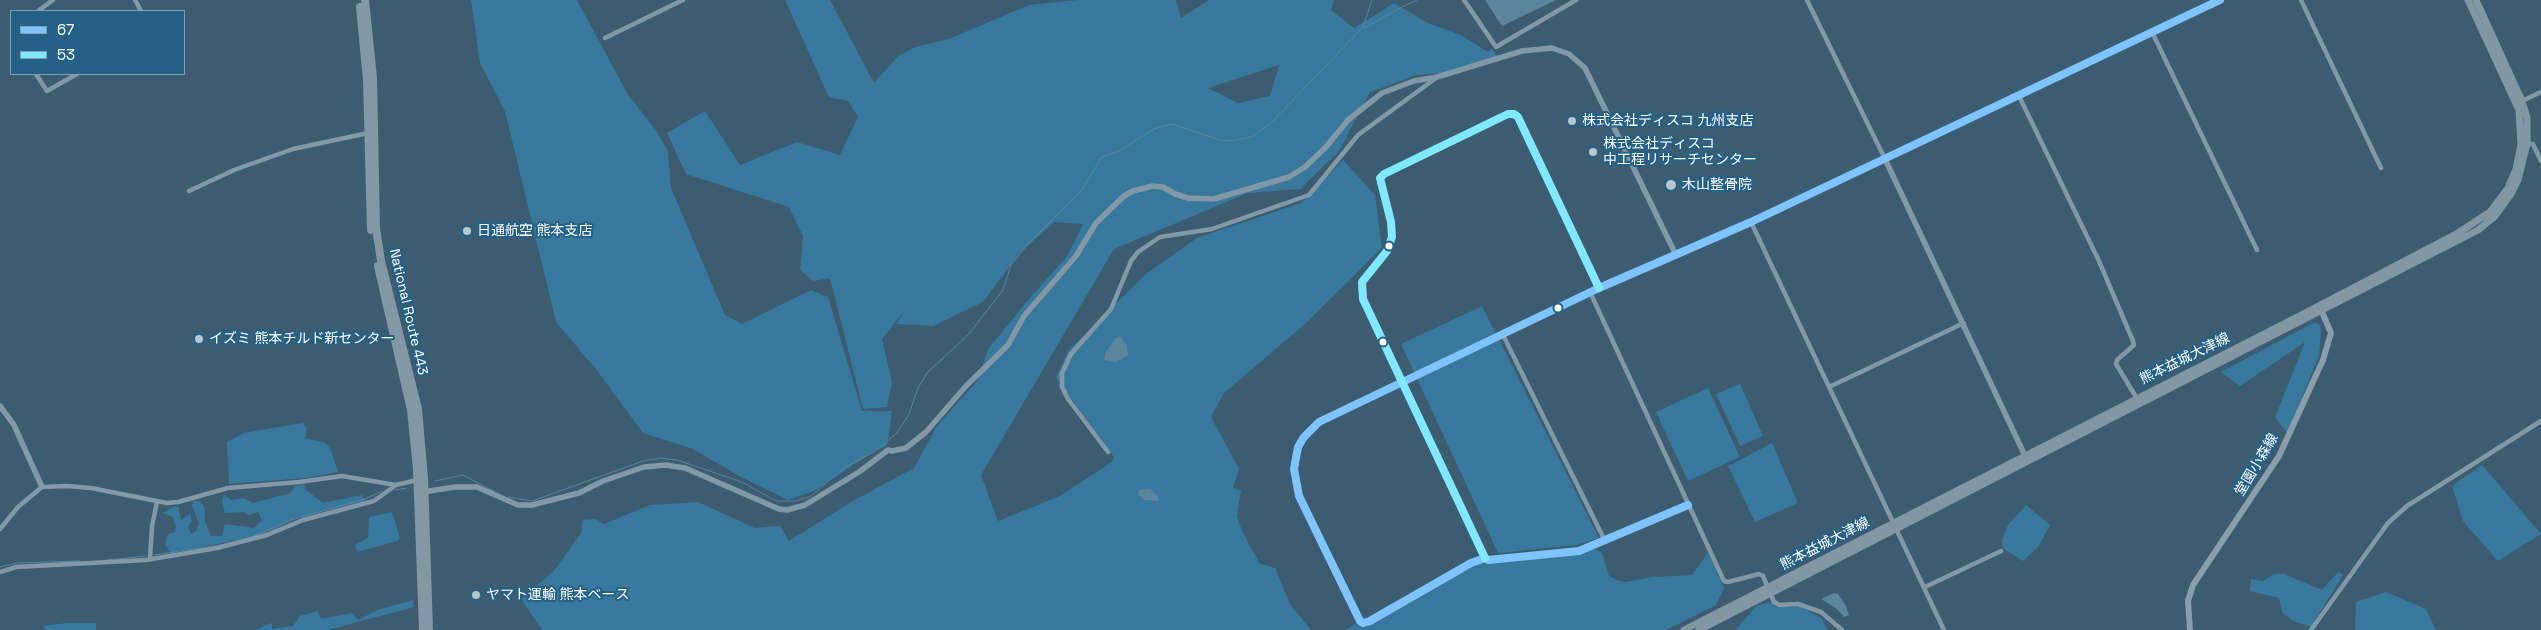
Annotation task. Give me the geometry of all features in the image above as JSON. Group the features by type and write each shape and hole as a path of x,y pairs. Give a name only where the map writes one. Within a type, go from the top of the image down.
{"highway":[{"name":"National Route 443","path":"360,0 366,63 371,228 376,261 411,410 421,493 429,630"},
{"name":"National Route 443","path":"365,0 373,78 376,228 381,261 418,409 423,630"}],"main road":[{"name":"熊本益城大津線","path":"1684,630 2027,460 2321,308 2458,233 2490,212 2508,188 2516,169 2521,145 2520,102 2468,0"},
{"name":"熊本益城大津線","path":"2027,460 2136,398 2478,230 2495,216 2511,194 2518,180 2527,144 2526,118 2476,0"},
{"name":"堂園小森線","path":"2190,630 2188,602 2192,585 2268,475 2313,386 2331,333 2321,308"},
{"name":"熊本益城大津線","path":"1699,630 1895,525"}],"street":[{"path":"39,10 54,0"},
{"path":"605,38 683,0"},
{"path":"1464,0 1496,47 1576,0"},
{"path":"1807,0 1964,323 2027,460"},
{"path":"1688,505 1579,551 1488,560 1485,558 1471,563 1370,621 1363,623 1360,621 1299,496 1294,469 1298,447 1319,422 1590,292 1675,253 1751,222 2220,0"},
{"path":"2301,0 2381,168"},
{"path":"2152,32 2257,250"},
{"path":"421,493 455,487 477,487 518,505 532,505 579,493 602,481 644,467 666,465 686,468 779,509 787,510 805,505 859,472 888,450 906,448 926,432 966,386 1008,345 1024,316 1076,256 1096,223 1124,196 1133,191 1153,186 1188,198 1214,199 1289,177 1305,167 1326,147 1348,120 1382,93 1414,80 1437,78 1510,54 1533,49 1552,48 1578,61 1592,79 1675,253"},
{"path":"37,75 47,92 73,75"},
{"path":"1108,452 1068,399 1062,387 1062,373 1071,354 1111,309 1131,261 1138,252 1160,237 1212,229 1309,195 1358,136 1437,78"},
{"path":"2520,102 2541,92"},
{"path":"2019,96 2099,261 2133,341 2134,345 2117,360 2116,364 2136,398"},
{"path":"1485,558 1360,290 1362,282 1387,251 1392,237 1392,222 1380,178 1384,174 1508,114 1514,114 1518,117 1599,288"},
{"path":"189,191 234,170 293,149 368,133"},
{"path":"2527,144 2532,144 2541,161"},
{"path":"1751,222 1944,630"},
{"path":"1590,292 1724,581 1728,582 1759,574 1762,576 1774,602 1779,605 1798,604 1821,612 1842,630"},
{"path":"1829,386 1964,323"},
{"path":"1503,335 1606,541"},
{"path":"0,406 14,425 42,487"},
{"path":"2311,630 2388,523 2407,506 2541,421"},
{"path":"0,529 18,507 42,487 67,486 91,488 157,502 178,502 228,488 342,476 396,485 418,480"},
{"path":"0,572 16,567 150,559 217,548 267,535 303,520 374,501 396,485"},
{"path":"150,559 152,526 157,502"},
{"path":"1925,587 2001,550"}],"shaded area":[{"path":"471,0 577,0 628,95 655,129 668,151 671,188 725,315 742,324 811,290 828,297 862,411 892,411 887,446 874,451 814,491 788,500 739,476 693,449 643,433 599,373 556,322 505,111 480,63"},
{"path":"785,0 830,0 874,83 898,56 916,47 951,38 1029,5 1078,0 1176,0 1181,18 1209,0 1334,0 1331,10 1354,28 1394,3 1428,23 1461,35 1488,52 1492,49 1497,57 1443,73 1417,75 1370,92 1339,151 1300,189 1248,193 1114,249 981,475 998,521 1060,496 1112,462 1114,457 1056,378 1068,351 1146,274 1197,238 1301,203 1343,160 1375,195 1382,248 1305,324 1224,393 1211,417 1239,469 1233,488 1241,491 1237,516 1242,531 1260,564 1275,568 1290,604 1311,630 542,630 521,599 554,571 581,533 583,520 596,519 604,524 650,505 698,502 755,528 780,526 789,541 851,502 914,468 937,426 978,380 988,349 1034,293 1066,258 1083,224 1054,222 1019,254 983,302 933,326 896,324 905,310 882,339 892,382 887,407 863,409 830,278 813,281 800,270 803,236 789,207 686,174 667,133 705,111 740,165 797,142 840,155 858,117 848,101 829,97","holes":["1279,65 1270,96 1238,103 1208,88"]},
{"path":"1485,0 1556,0 1502,26"},
{"path":"1482,306 1599,538 1576,545 1498,553 1401,344"},
{"path":"2315,322 2320,325 2321,331 2319,356 2287,433 2275,417 2305,342 2240,386 2221,372"},
{"path":"1120,336 1127,345 1128,356 1116,362 1106,361 1104,359 1105,353 1116,338"},
{"path":"1740,384 1763,436 1740,446 1716,394"},
{"path":"1708,388 1740,457 1688,481 1656,412"},
{"path":"303,423 307,429 305,438 326,443 331,450 338,472 306,478 229,484 227,442 244,433"},
{"path":"1772,443 1798,503 1755,522 1728,466"},
{"path":"2482,465 2541,534 2498,561 2463,521 2452,486"},
{"path":"304,484 305,489 323,503 362,495 365,501 298,518 266,533 238,540 171,553 165,545 168,534 175,532 176,528 173,517 162,513 171,508 178,506 181,520 190,514 192,521 188,527 191,534 196,531 199,523 192,506 193,501 200,501 205,509 205,521 211,536 222,536 225,524 254,528 262,520 258,512 249,515 244,512 225,513 222,501 224,494 231,500 244,498 253,503 290,493 295,486"},
{"path":"1150,489 1158,496 1159,501 1144,500 1138,494 1139,490"},
{"path":"2026,505 2050,525 2038,547 2023,561 2003,548 2002,540 2008,525"},
{"path":"392,512 400,538 397,541 357,552 355,545 368,538 369,517"},
{"path":"1593,548 1602,553 1609,576 1626,582 1652,577 1692,575 1708,553 1724,588 1716,605 1666,630 1345,630 1474,557"},
{"path":"2338,572 2343,575 2311,627 2293,621 2282,612 2279,598 2250,591 2251,579 2263,581 2274,574 2284,574 2322,590"},
{"path":"2386,592 2426,609 2436,630 2355,630 2356,602"},
{"path":"1834,593 1838,594 1846,606 1849,615 1844,617 1837,609 1821,599"},
{"path":"413,600 414,607 328,630 255,630 272,623 272,629 293,626 300,616 318,611 321,619 352,613 358,620 377,610"},
{"path":"1770,602 1776,607 1801,607 1821,618 1828,630 1736,630 1756,606"},
{"path":"67,623 96,623 96,630 46,630 43,626"}],"waterway":[{"path":"508,497 532,501 643,461 660,458 677,460 742,482 776,501 796,501 811,496 844,468 874,452 897,433 909,414 918,388 927,373 969,334 1003,290 1011,265 1027,245 1081,191 1102,157 1119,151 1154,129 1171,124 1220,140 1233,141 1254,136 1273,121 1363,27 1372,0"},
{"path":"1362,27 1365,28 1417,0"},
{"path":"435,481 463,475 499,494"},
{"path":"395,490 407,488"},
{"path":"254,536 291,520 365,499 382,491"},
{"path":"154,555 226,544"},
{"path":"107,560 146,556"},
{"path":"0,567 16,563 80,561"}],"transit line":[{"name":"67","path":"1688,505 1579,551 1488,560 1485,558 1471,563 1370,621 1363,623 1360,621 1299,496 1294,469 1298,447 1304,437 1319,422 1599,288 1751,222 2220,0"},
{"name":"53","path":"1485,558 1363,299 1362,282 1387,251 1392,237 1391,222 1380,178 1384,174 1508,114 1514,114 1518,117 1599,288"}],"place":[{"name":"株式会社ディスコ 九州支店","path":"1572,121"},
{"name":"株式会社ディスコ 中工程リサーチセンター","path":"1593,152"},
{"name":"木山整骨院","path":"1671,185"},
{"name":"日通航空 熊本支店","path":"467,231"},
{"name":"イズミ 熊本チルド新センター","path":"199,339"},
{"name":"ヤマト運輸 熊本ベース","path":"476,595"}]}
